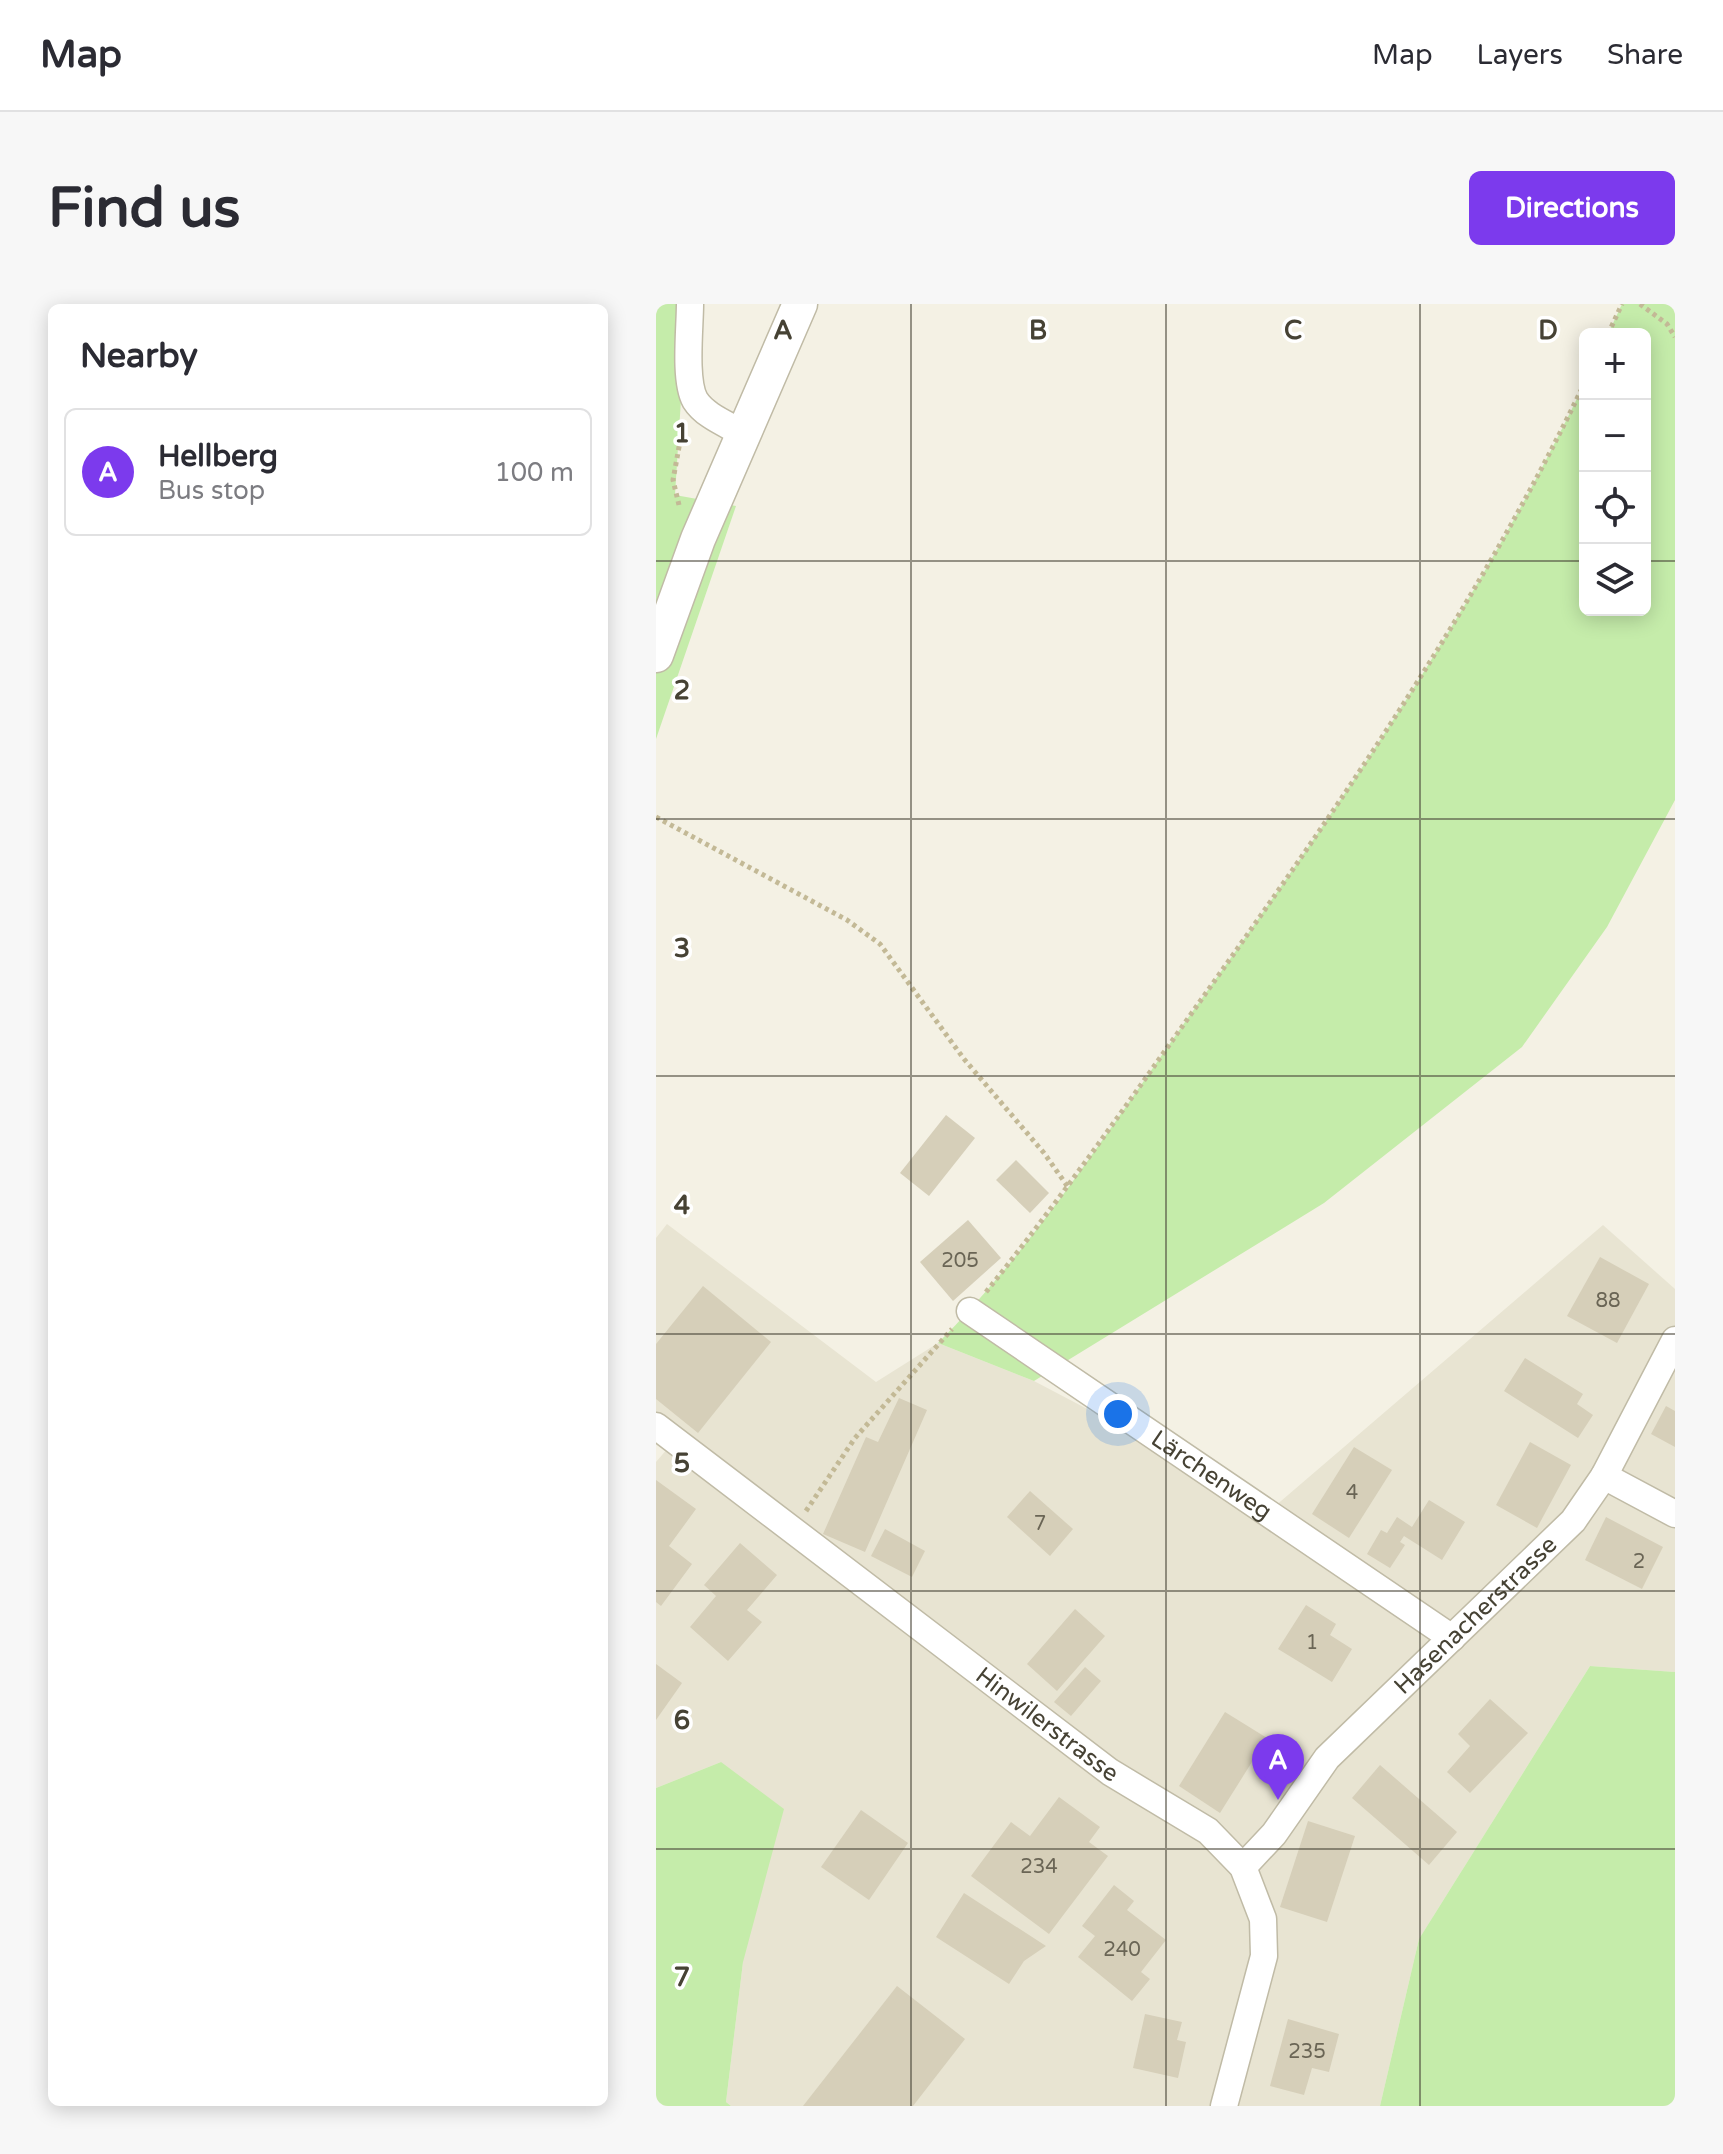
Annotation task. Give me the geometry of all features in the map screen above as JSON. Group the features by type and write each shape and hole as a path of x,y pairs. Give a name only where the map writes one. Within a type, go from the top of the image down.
{"street":[{"path":"690,304 690,381 695,399 705,411 742,433"},
{"path":"656,655 698,539 800,304"},
{"name":"Lärchenweg","path":"970,1311 1452,1638"},
{"name":"Hasenacherstrasse","path":"1243,1867 1274,1834 1327,1758 1573,1521 1604,1476 1675,1340"},
{"name":"Hinwilerstrasse","path":"656,1426 1110,1772 1208,1831 1243,1867 1263,1919 1264,1956 1224,2106"},
{"path":"1604,1476 1675,1514"}],"path":[{"path":"1611,328 1622,304"},
{"path":"1640,304 1667,324 1675,337"},
{"path":"792,1532 855,1438 970,1311 1068,1187 1310,846 1442,644 1508,536 1579,394"},
{"path":"680,511 673,480 687,406 695,399"},
{"path":"656,817 847,920 880,944 964,1059 1044,1153 1068,1187"}],"shaded area":[{"path":"667,1224 876,1382 938,1343 1034,1381 1274,1507 1603,1225 1675,1289 1675,1672 1590,1666 1419,1939 1380,2106 731,2106 726,2102 743,1962 721,1762 656,1788 656,1462 668,1448 656,1436 656,1238"}],"green space":[{"path":"656,304 687,304 675,495 736,506 656,739"},
{"path":"1622,304 1675,304 1675,800 1607,927 1522,1047 1324,1203 1034,1381 938,1343 1006,1268 1068,1188 1347,790 1449,631 1543,467 1579,394 1579,616 1651,616 1651,328 1611,328"},
{"path":"1590,1666 1675,1672 1675,2106 1380,2106 1419,1939"},
{"path":"721,1762 784,1809 743,1962 726,2102 731,2106 656,2106 656,1788"}],"building":[{"path":"946,1115 975,1138 929,1196 900,1173"},
{"path":"1016,1160 1049,1193 1030,1213 996,1180"},
{"path":"968,1220 1001,1258 953,1301 920,1262"},
{"path":"1600,1257 1649,1284 1617,1343 1567,1316"},
{"path":"703,1286 771,1342 698,1433 656,1399 656,1344"},
{"path":"1525,1358 1583,1394 1577,1404 1593,1415 1578,1438 1504,1391"},
{"path":"899,1398 927,1410 865,1552 823,1534 866,1437 878,1442"},
{"path":"1666,1406 1675,1411 1675,1447 1651,1434"},
{"path":"1530,1442 1571,1465 1537,1528 1496,1505"},
{"path":"1354,1447 1392,1470 1349,1538 1312,1514"},
{"path":"656,1480 696,1509 669,1546 692,1564 661,1606 656,1602"},
{"path":"1030,1491 1073,1529 1050,1556 1007,1517"},
{"path":"1429,1500 1465,1522 1442,1560 1404,1536 1400,1542 1405,1545 1390,1568 1367,1554 1381,1530 1387,1533 1397,1517 1412,1527"},
{"path":"1606,1517 1663,1547 1642,1589 1585,1560"},
{"path":"885,1529 925,1551 912,1577 871,1556"},
{"path":"740,1543 777,1575 747,1610 762,1622 728,1661 690,1627 716,1596 704,1585"},
{"path":"1306,1605 1336,1624 1330,1635 1352,1649 1332,1682 1278,1649"},
{"path":"1075,1609 1105,1636 1057,1691 1027,1664"},
{"path":"656,1664 682,1683 656,1720"},
{"path":"1085,1667 1101,1681 1071,1716 1054,1702"},
{"path":"1490,1699 1528,1733 1470,1793 1447,1772 1470,1746 1458,1734"},
{"path":"1225,1712 1267,1738 1220,1813 1179,1786"},
{"path":"1380,1765 1457,1832 1429,1865 1352,1798"},
{"path":"1059,1797 1100,1827 1089,1842 1108,1856 1049,1934 971,1876 1011,1822 1030,1836"},
{"path":"861,1810 908,1843 869,1900 821,1867"},
{"path":"1308,1821 1355,1836 1327,1922 1280,1907"},
{"path":"1114,1885 1134,1901 1127,1910 1166,1940 1141,1972 1150,1979 1132,2001 1078,1957 1095,1936 1082,1926"},
{"path":"964,1893 1046,1946 1024,1961 1009,1984 936,1937"},
{"path":"897,1986 965,2039 913,2106 803,2106"},
{"path":"1145,2014 1182,2022 1177,2040 1186,2042 1178,2078 1133,2068"},
{"path":"1288,2019 1339,2034 1329,2072 1312,2068 1304,2095 1270,2086"}],"place":[{"name":"Hellberg","path":"1278,1800"}]}
